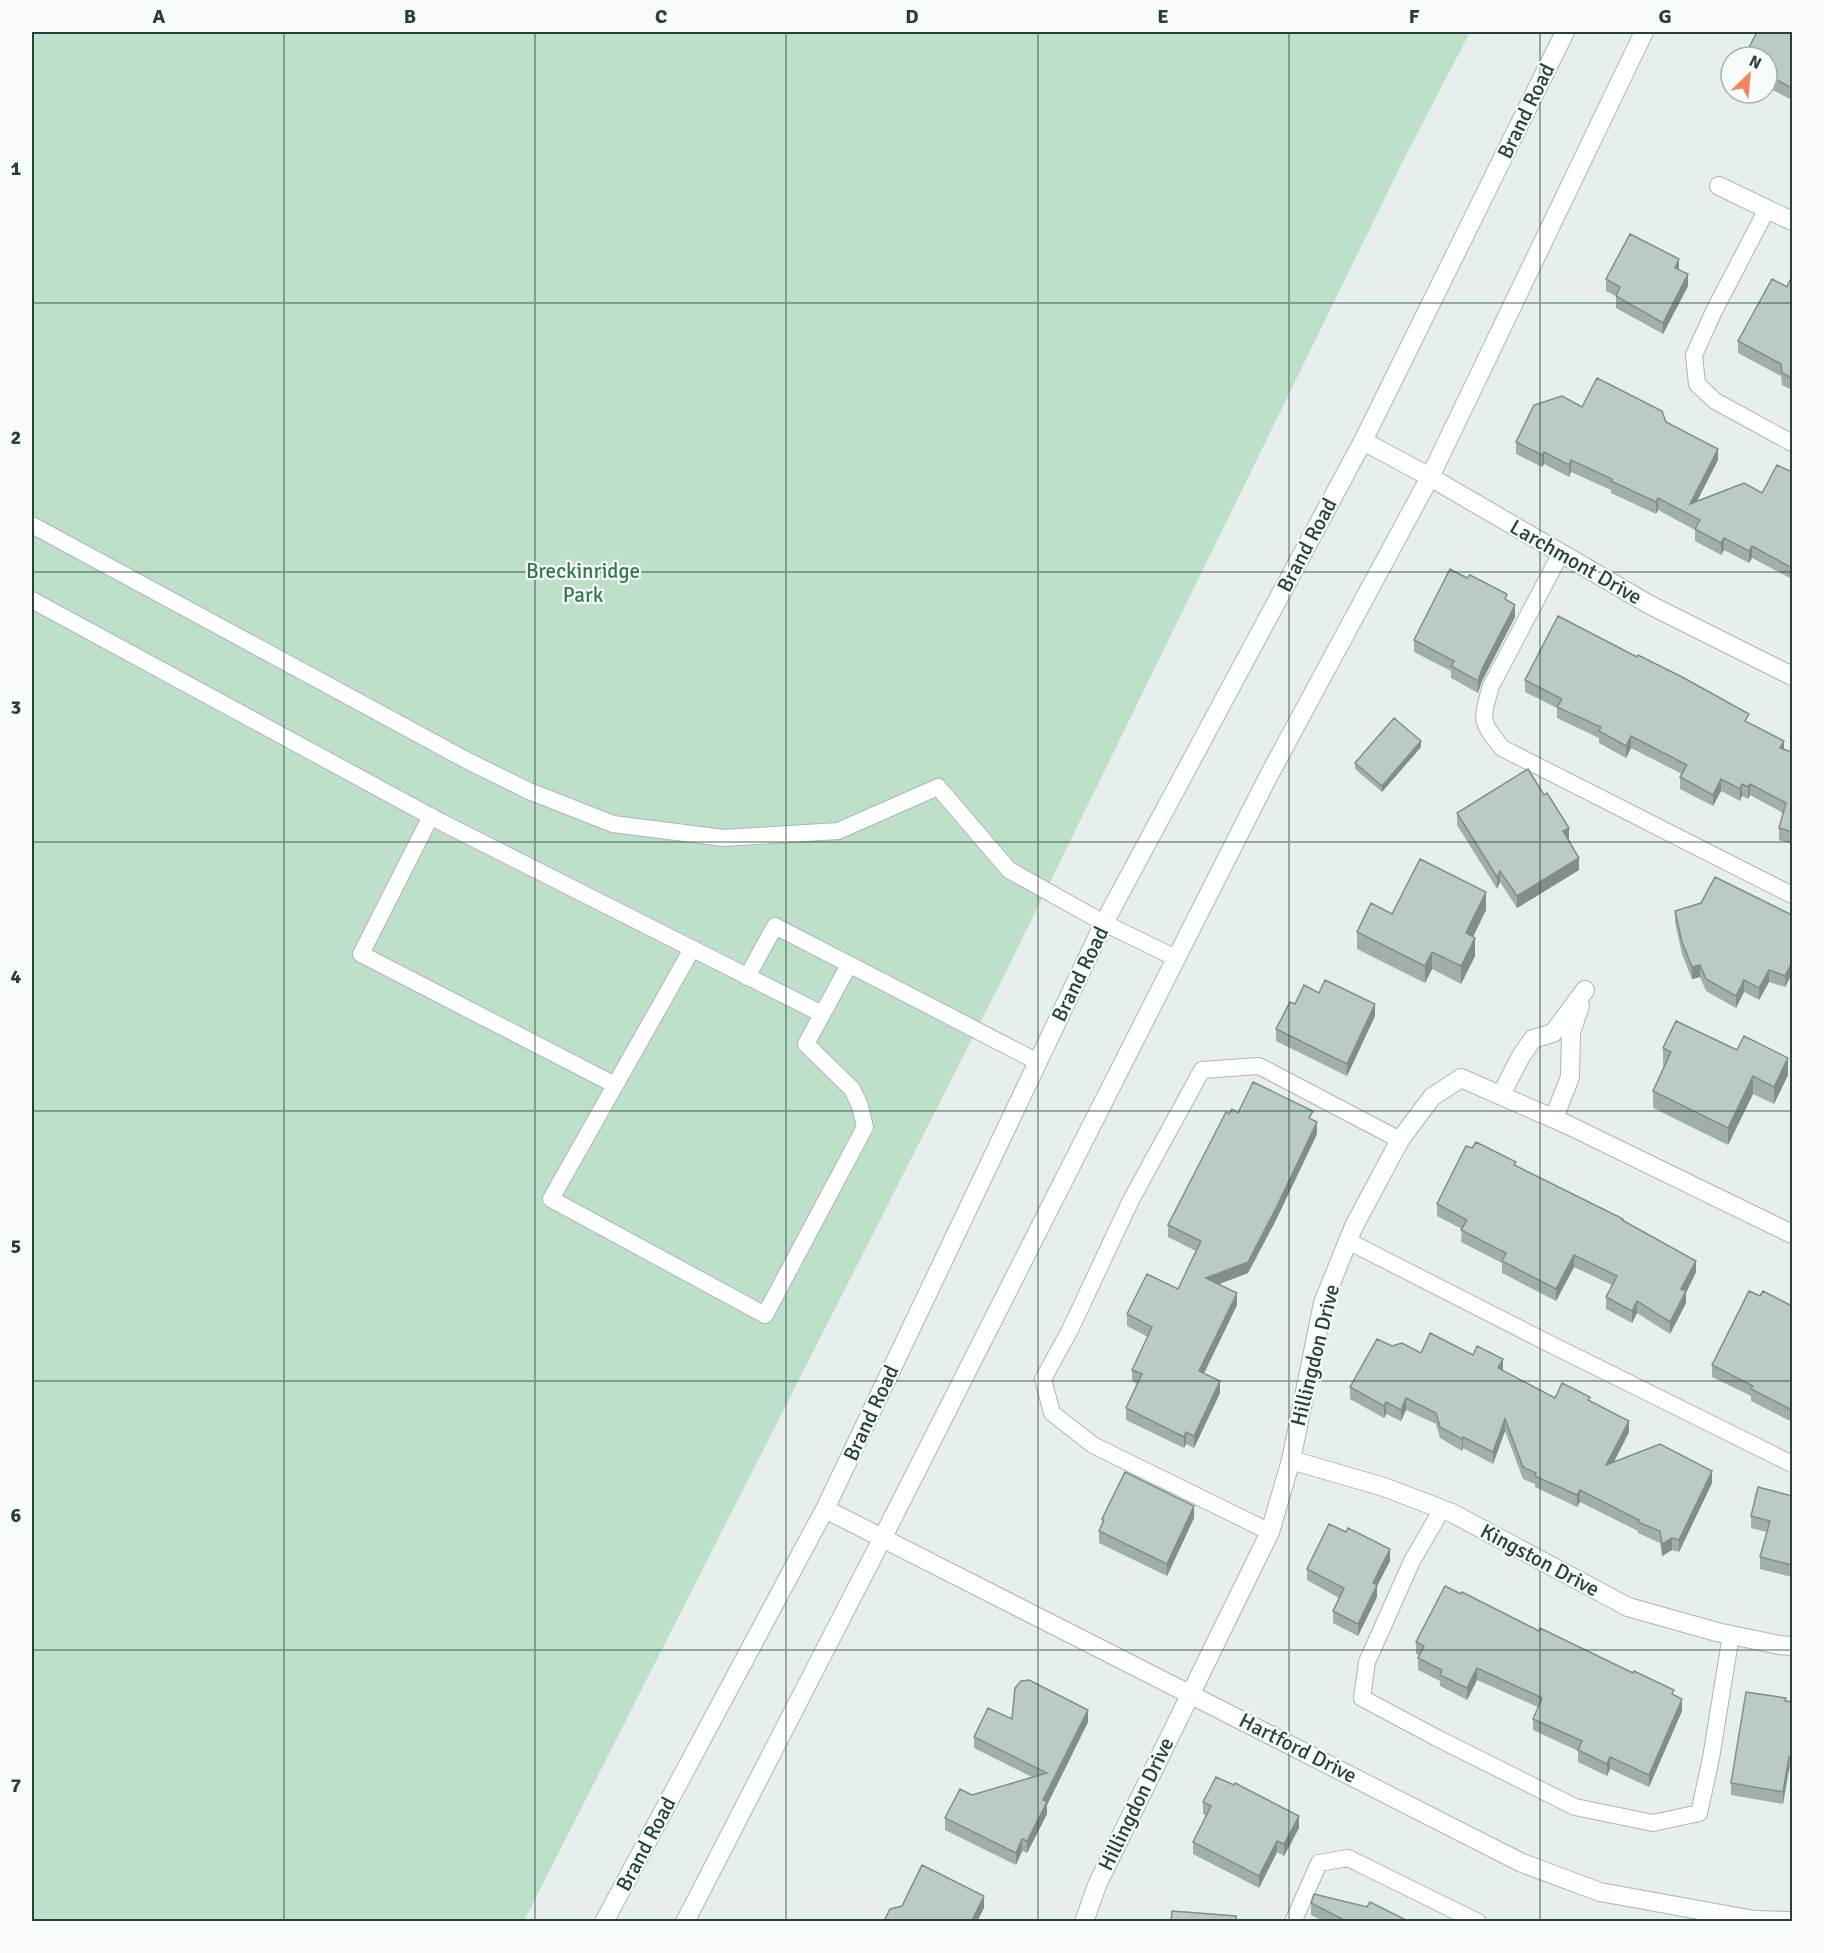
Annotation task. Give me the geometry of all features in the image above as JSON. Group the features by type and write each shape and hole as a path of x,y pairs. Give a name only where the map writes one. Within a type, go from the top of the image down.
{"main road":[{"name":"Brand Road","path":"604,1922 825,1509 1104,923 1363,441 1565,32"},
{"path":"685,1922 1268,777 1430,477 1644,32"},
{"path":"1719,186 1792,221"},
{"name":"Larchmont Drive","path":"1363,441 1430,477 1650,605 1792,676"},
{"path":"1501,1095 1521,1056 1533,1039 1553,1033 1585,990 1571,1032 1570,1077 1554,1118"},
{"name":"Hillingdon Drive","path":"1084,1922 1097,1885 1270,1532 1291,1460 1323,1303 1354,1226 1400,1140 1431,1097 1461,1078 1554,1118 1792,1234"},
{"name":"Kingston Drive","path":"1291,1460 1384,1487 1442,1509 1628,1607 1731,1635 1792,1646"},
{"name":"Hartford Drive","path":"825,1509 1522,1863 1600,1892 1754,1920 1792,1921"}],"lane":[{"path":"1767,209 1694,355 1697,384 1714,401 1792,443"},
{"path":"32,525 468,761 529,791 613,824 724,838 838,831 939,787 1009,870 1104,923 1176,958"},
{"path":"1561,553 1491,686 1484,710 1485,726 1502,748 1792,895"},
{"path":"32,600 431,816 822,1014"},
{"path":"431,816 361,954 615,1085"},
{"path":"747,977 775,926 1038,1062"},
{"path":"692,949 551,1199 765,1315 865,1127 860,1106 852,1089 806,1044 849,965"},
{"path":"1270,1532 1093,1445 1052,1413 1043,1379 1070,1330 1131,1200 1202,1070 1259,1066 1400,1140"},
{"path":"1348,1241 1792,1464"},
{"path":"1442,1509 1412,1561 1367,1662 1362,1698 1575,1807 1653,1823 1699,1813 1712,1758 1731,1635"},
{"path":"1293,1922 1319,1863 1348,1858 1478,1922"}],"green space":[{"name":"Breckinridge Park","path":"32,32 1470,32 1404,159 1006,972 524,1921 32,1922"}],"building":[{"path":"1757,32 1792,32 1792,88 1779,81 1779,45 1750,45"},
{"path":"1630,234 1679,259 1675,268 1688,274 1663,323 1616,296 1620,287 1606,279"},
{"path":"1772,279 1787,287 1790,280 1792,281 1792,378 1782,373 1781,364 1738,341"},
{"path":"1597,378 1662,411 1666,422 1718,449 1690,504 1744,483 1762,493 1777,465 1792,472 1792,568 1752,546 1749,551 1724,538 1721,543 1695,529 1700,520 1658,498 1656,502 1571,460 1569,465 1544,452 1542,455 1516,442 1534,405 1562,396 1582,407"},
{"path":"1450,569 1467,578 1470,575 1507,594 1505,599 1515,605 1478,681 1451,666 1454,661 1414,640"},
{"path":"1558,616 1637,657 1638,655 1684,678 1749,714 1745,721 1784,741 1780,748 1792,752 1792,832 1779,828 1786,803 1750,784 1748,787 1742,784 1740,789 1721,779 1713,795 1680,777 1687,765 1631,736 1626,746 1599,731 1601,727 1557,707 1562,699 1525,680"},
{"path":"1394,718 1421,741 1382,786 1355,763"},
{"path":"1528,769 1544,795 1547,793 1569,828 1563,831 1579,858 1517,896 1500,871 1497,877 1457,813"},
{"path":"1420,859 1486,892 1466,933 1475,938 1461,966 1432,952 1425,966 1357,932 1371,903 1392,914"},
{"path":"1715,877 1792,915 1792,962 1785,976 1769,970 1759,988 1744,980 1736,996 1706,979 1700,965 1692,967 1682,942 1675,911 1701,903"},
{"path":"1325,980 1375,1004 1347,1064 1276,1029 1290,1002 1295,1004 1304,985 1319,993"},
{"path":"1676,1021 1737,1050 1744,1036 1788,1058 1774,1087 1753,1076 1728,1128 1653,1091 1671,1052 1663,1048"},
{"path":"1253,1082 1313,1111 1309,1118 1317,1122 1248,1262 1206,1278 1237,1293 1199,1371 1220,1381 1194,1436 1186,1432 1184,1437 1126,1408 1142,1374 1132,1370 1152,1327 1127,1314 1147,1274 1178,1289 1201,1241 1168,1225 1226,1112 1229,1114 1232,1109 1238,1113"},
{"path":"1476,1142 1516,1162 1514,1165 1623,1219 1696,1261 1681,1289 1686,1291 1670,1322 1637,1301 1632,1311 1606,1297 1617,1276 1574,1255 1556,1289 1502,1261 1506,1253 1461,1230 1467,1220 1437,1204 1466,1146 1472,1148"},
{"path":"1749,1291 1760,1296 1763,1291 1792,1306 1792,1410 1712,1365"},
{"path":"1430,1333 1473,1355 1477,1346 1503,1359 1498,1368 1555,1398 1562,1383 1590,1397 1588,1400 1629,1421 1606,1465 1660,1444 1712,1471 1679,1540 1672,1538 1662,1544 1660,1531 1638,1522 1639,1520 1580,1490 1577,1495 1535,1476 1536,1473 1523,1467 1505,1419 1493,1452 1440,1427 1436,1413 1406,1398 1401,1410 1386,1402 1384,1406 1350,1387 1377,1339 1392,1346 1402,1343 1421,1353"},
{"path":"1125,1472 1194,1506 1167,1564 1099,1531 1104,1520 1102,1519"},
{"path":"1758,1487 1792,1496 1792,1565 1760,1557 1770,1521 1751,1516"},
{"path":"1329,1524 1346,1532 1348,1528 1390,1549 1373,1583 1377,1585 1358,1624 1333,1611 1344,1588 1307,1569"},
{"path":"1445,1586 1461,1594 1462,1592 1539,1631 1540,1628 1674,1690 1672,1694 1682,1699 1649,1775 1610,1757 1607,1764 1578,1750 1582,1741 1533,1719 1542,1698 1477,1668 1467,1688 1440,1675 1442,1670 1418,1658 1424,1646 1416,1642"},
{"path":"1029,1680 1088,1710 1043,1800 1047,1802 1027,1841 1022,1839 1016,1853 945,1818 960,1789 972,1795 1047,1773 974,1737 988,1708 1012,1719 1015,1688 1021,1681"},
{"path":"1746,1692 1786,1698 1785,1701 1792,1702 1792,1758 1789,1757 1783,1792 1731,1783"},
{"path":"1216,1777 1234,1785 1235,1783 1299,1816 1284,1844 1277,1841 1259,1876 1193,1842 1211,1806 1203,1802"},
{"path":"922,1865 984,1896 971,1922 886,1922 885,1919 890,1909 902,1906"},
{"path":"1314,1894 1367,1907 1370,1902 1408,1921 1348,1922 1311,1903"},
{"path":"1172,1911 1236,1916 1236,1922 1171,1922"}]}
